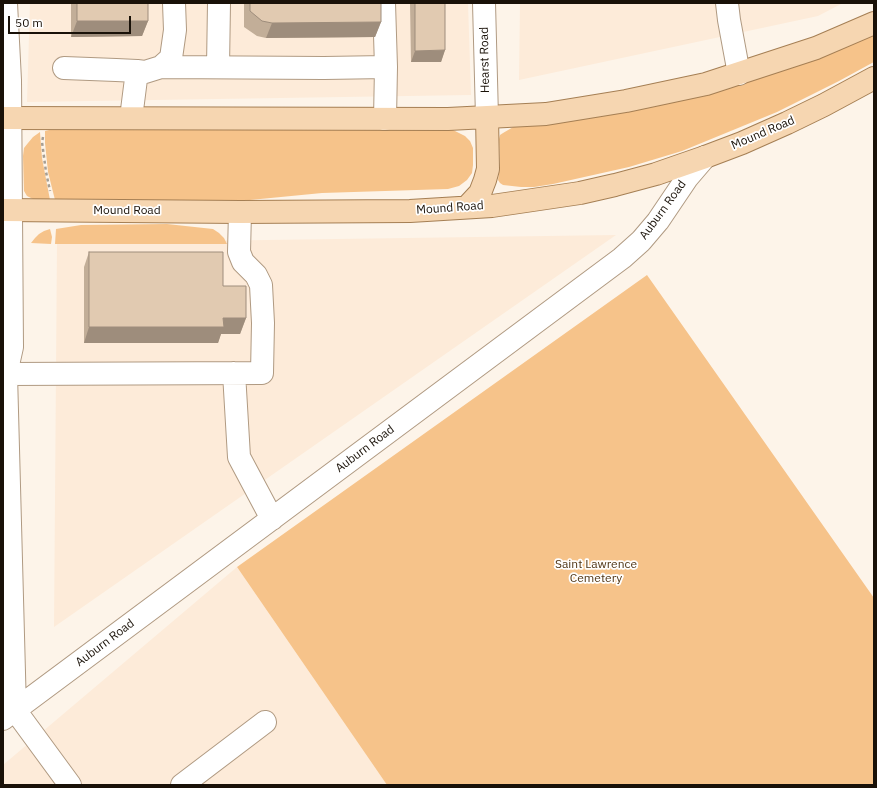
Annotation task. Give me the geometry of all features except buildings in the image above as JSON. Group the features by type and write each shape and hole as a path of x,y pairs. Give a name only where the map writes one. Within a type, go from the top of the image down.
{"main road":[{"path":"6,118 448,119 546,114 626,102 706,84 816,48 874,23"},
{"name":"Mound Road","path":"7,210 240,212 410,211 492,206 580,193 656,174 705,157 787,123 874,78"},
{"path":"467,207 480,192 488,169 487,117"}],"street":[{"path":"161,67 172,58 175,30 174,3"},
{"path":"218,67 219,3"},
{"path":"384,3 386,67 385,119"},
{"name":"Hearst Road","path":"484,3 487,117"},
{"path":"727,3 739,74"},
{"path":"5,8 10,80 6,118 8,347 6,374 9,714 70,785"},
{"path":"64,68 145,72 161,67 386,67"},
{"path":"131,118 137,72"},
{"name":"Auburn Road","path":"9,714 622,258 641,241 658,221 687,178 705,157"},
{"path":"6,374 262,373 263,323 261,285 256,275 243,262 238,252 240,212"},
{"path":"234,373 239,457 272,519"},
{"path":"182,785 265,722"}],"path":[{"path":"43,131 42,142 44,159 51,193"}],"shaded area":[{"path":"30,3 468,3 471,95 27,102"},
{"path":"520,3 843,3 818,16 519,80"},
{"path":"616,235 54,627 57,243"},
{"path":"237,567 387,785 3,785 3,765"}],"green space":[{"path":"874,32 874,62 777,112 682,151 629,167 534,187 503,185 498,180 500,165 500,135 515,126"},
{"path":"58,128 451,129 465,136 470,141 473,148 473,165 472,173 467,180 459,186 448,189 322,193 250,200 55,200 48,172 45,131"},
{"path":"40,132 42,158 50,200 33,199 27,196 24,191 24,148 33,137"},
{"path":"167,224 213,229 224,238 227,244 55,244 56,229 81,225"},
{"path":"50,229 52,237 51,244 31,243 39,234"},
{"name":"Saint Lawrence Cemetery","path":"647,275 874,598 874,785 387,785 237,567"}]}
